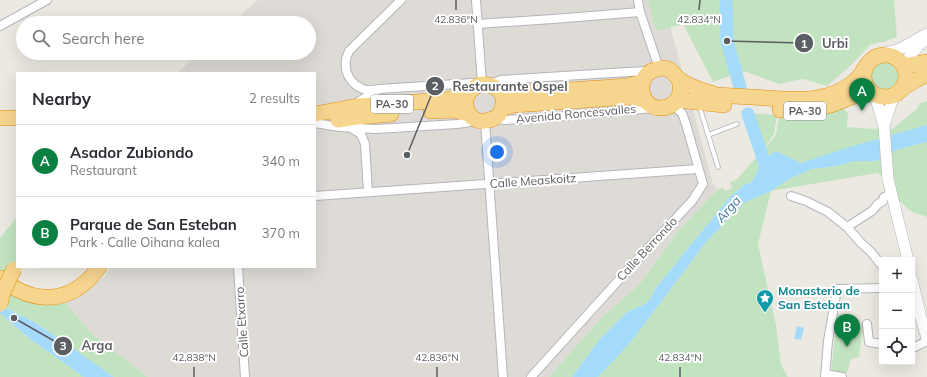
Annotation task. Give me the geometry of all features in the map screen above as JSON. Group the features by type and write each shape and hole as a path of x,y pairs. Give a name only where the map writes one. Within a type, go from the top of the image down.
{"highway":[{"name":"PA-30","path":"650,74 664,68 670,70 679,79 706,92 717,95 799,100 822,98 844,90 857,80 870,60 882,54"},
{"path":"882,54 890,55 896,58 903,65 906,74 905,82 897,92"},
{"path":"903,65 927,62"},
{"path":"866,66 864,80 867,87 873,94"},
{"path":"501,93 513,94 628,86 650,74"},
{"path":"650,74 641,89 643,96 664,104 681,92 679,79"},
{"path":"897,92 927,74"},
{"name":"PA-30","path":"316,114 358,106 446,100 454,98 479,86"},
{"path":"479,86 494,86 499,89 501,93 503,102 486,117 466,107 466,99 479,86"},
{"name":"PA-30","path":"316,123 356,117 444,110 455,110 486,117 513,105 629,97 664,104 698,102 803,111 831,105 854,96 873,94 881,97 888,97 897,92"},
{"path":"0,118 16,118"},
{"path":"0,304 3,292 16,266"},
{"path":"27,294 55,293 63,291 85,278 93,268"},
{"path":"0,278 10,286 27,294 41,297 53,297 66,294 80,287 90,279 98,268"}],"main road":[{"path":"882,54 900,49 927,34"},
{"path":"903,65 919,45 927,39"},
{"path":"884,128 897,92"},
{"path":"873,94 884,128 888,179 907,257"},
{"path":"914,293 916,316 927,340"}],"street":[{"path":"18,16 47,0"},
{"path":"401,0 349,51 346,59 346,69 352,82 359,87 368,90 472,84 479,86 501,80 627,72 650,74 638,0"},
{"path":"476,0 479,86"},
{"path":"478,24 553,20 640,12"},
{"path":"0,26 16,17"},
{"path":"349,107 379,89"},
{"name":"Calle Berrondo","path":"531,377 692,201 703,184 682,113 664,104"},
{"path":"316,123 352,128 383,128 457,124 486,117 503,377"},
{"path":"352,128 361,134 365,144 368,192"},
{"name":"Calle Measkoitz","path":"316,196 698,169"},
{"path":"847,227 872,210 883,201 884,197 892,194"},
{"path":"791,196 806,201 828,212 847,227 879,262"},
{"name":"Calle Etxarro","path":"238,268 245,377"},
{"path":"842,377 825,375 828,341 837,289 879,288"},
{"path":"868,324 869,342 879,344"},
{"path":"915,347 927,340"}],"lane":[{"path":"698,102 718,167"},
{"path":"708,135 737,124"}],"shaded area":[{"path":"258,0 663,0 713,184 718,189 680,229 639,285 602,317 549,377 148,377 91,333 64,301 104,278 109,268 316,268 316,72 178,72 191,60 316,60 316,16 240,16"}],"green space":[{"path":"648,0 894,0 897,37 871,44 851,65 827,86 803,79 779,84 744,71 713,82 683,24 656,31"},
{"path":"885,61 895,65 899,75 895,85 885,89 875,85 871,75 875,65"},
{"path":"927,101 927,125 801,163 776,151 763,160 751,183 745,184 729,198 655,289 651,298 645,304 627,312 600,339 572,377 549,377 602,317 639,285 680,229 718,189 723,188 725,191 732,188 730,182 736,180 776,134 780,113 842,108 848,113 847,127 874,129 886,126 891,130 917,109 919,104"},
{"path":"749,113 777,115 774,134 762,151"},
{"path":"927,142 927,217 910,211 896,197 891,178 896,175 888,179 877,173 771,191 789,179 812,169 837,166 854,161 877,161 896,150"},
{"path":"771,191 758,244 776,325 781,365 788,377 598,377 630,343 707,241 744,203"},
{"path":"16,218 16,266 4,292 64,301 91,333 148,377 114,377 36,323 0,305 0,238"},
{"path":"0,313 30,339 84,377 0,377"},
{"path":"837,314 850,315 851,325 863,326 859,357 851,359 847,373 831,374"}],"water":[{"path":"927,125 927,142 896,150 877,161 854,161 837,166 812,169 789,179 771,191 744,203 707,241 630,343 602,373 598,377 572,377 600,339 627,312 645,304 651,298 655,289 729,198 745,184 751,183 763,160 776,151 801,163 846,148"},
{"path":"0,305 36,323 114,377 84,377 30,339 0,313"},
{"path":"797,326 804,328 801,340 794,339"}],"waterway":[{"path":"726,0 727,41 740,87"},
{"path":"748,114 769,176"}],"place":[{"name":"Urbi","path":"727,41"},
{"name":"Asador Zubiondo","path":"862,111"},
{"name":"Restaurante Ospel","path":"407,155"},
{"name":"Monasterio de San Esteban","path":"765,313"},
{"name":"Arga","path":"14,318"},
{"name":"Parque de San Esteban","path":"847,347"}]}
